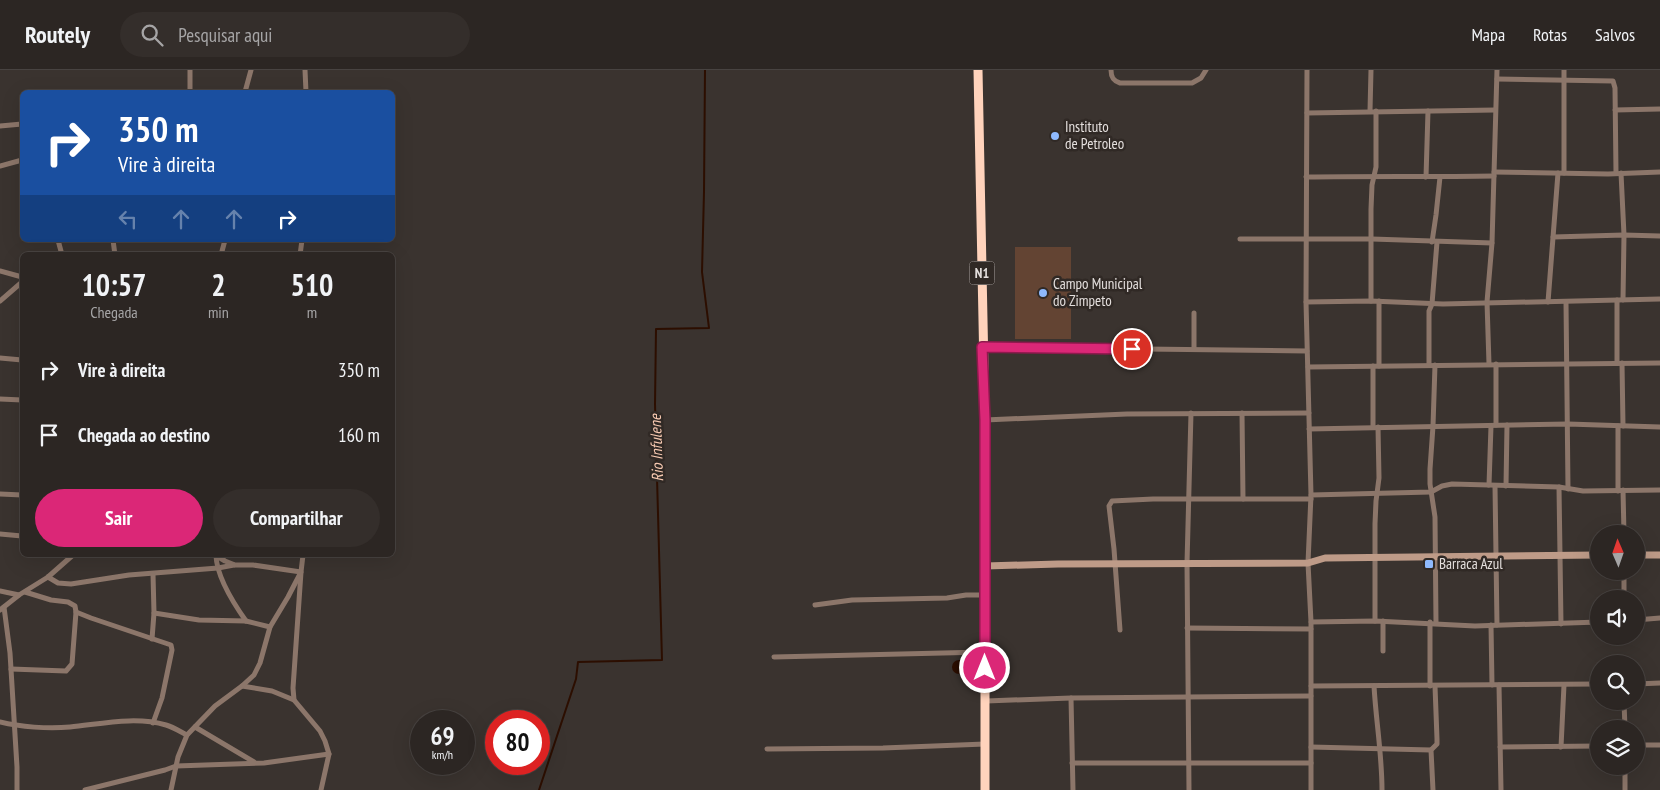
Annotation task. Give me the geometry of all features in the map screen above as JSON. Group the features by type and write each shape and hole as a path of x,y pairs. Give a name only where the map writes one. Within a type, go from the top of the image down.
{"highway":[{"name":"N1","path":"978,70 982,347 985,420 985,790"}],"street":[{"path":"190,70 190,90"},
{"path":"246,90 251,70"},
{"path":"305,70 306,90"},
{"path":"1111,70 1112,79 1120,83 1192,83 1201,78 1206,70"},
{"path":"1307,70 1306,302 1311,497 1308,563 1311,622 1311,790"},
{"path":"1371,70 1376,157 1372,195 1371,301"},
{"path":"1489,364 1487,302 1492,243 1496,70"},
{"path":"1548,302 1552,237 1561,173 1564,70"},
{"path":"1497,79 1613,81 1615,88 1618,173 1624,235 1620,300 1620,491 1623,525"},
{"path":"1615,110 1660,109"},
{"path":"1307,113 1495,110"},
{"path":"1426,177 1428,111"},
{"path":"0,126 20,124"},
{"path":"0,166 20,161"},
{"path":"1306,178 1374,175 1440,177 1494,174 1660,172"},
{"path":"1433,790 1431,750 1437,744 1438,739 1433,686 1436,556 1435,517 1430,469 1434,426 1429,314 1432,304 1434,242 1440,177"},
{"path":"1552,237 1660,236"},
{"path":"1240,239 1372,239 1492,243"},
{"path":"0,271 20,276"},
{"path":"0,301 20,284"},
{"path":"1306,302 1379,301 1432,304 1660,300"},
{"path":"1375,621 1375,557 1379,478 1376,427 1376,366 1379,301"},
{"path":"1566,302 1568,489"},
{"path":"1194,313 1194,349"},
{"path":"982,347 1307,351"},
{"path":"0,358 20,360"},
{"path":"1308,367 1660,363"},
{"path":"1496,364 1492,485 1497,556 1497,625"},
{"path":"0,399 20,400"},
{"path":"985,420 1191,413 1310,413"},
{"path":"1189,790 1187,563 1191,413"},
{"path":"1242,413 1243,499"},
{"path":"1310,429 1568,424 1660,427"},
{"path":"1506,486 1507,425"},
{"path":"1120,630 1109,506 1112,501 1243,499 1431,492 1442,486 1452,484 1559,487 1583,491 1660,490"},
{"path":"1559,487 1560,624"},
{"path":"0,494 20,495"},
{"path":"0,534 20,536"},
{"path":"985,566 1308,563 1325,558 1590,554"},
{"path":"1645,555 1660,555"},
{"path":"17,790 8,628 2,608 48,577 71,557"},
{"path":"215,557 230,596 246,621"},
{"path":"217,557 235,565"},
{"path":"294,700 302,557"},
{"path":"48,577 58,583 71,584 129,575 235,565 253,565 301,572"},
{"path":"171,790 176,766 187,736 215,706 254,675 260,663 270,627 301,572"},
{"path":"152,639 154,574"},
{"path":"0,591 19,595"},
{"path":"11,669 66,671 72,664 75,606 68,602 51,600 25,592"},
{"path":"815,605 852,600 947,598 984,595"},
{"path":"76,612 171,645 172,650 162,698 153,722"},
{"path":"154,613 199,620 246,621 270,627"},
{"path":"1645,619 1660,618"},
{"path":"1311,622 1383,621 1462,625 1590,622"},
{"path":"1382,651 1383,621"},
{"path":"1491,625 1492,685"},
{"path":"1187,628 1311,629"},
{"path":"774,657 985,652"},
{"path":"1645,684 1660,683"},
{"path":"1311,686 1590,684"},
{"path":"1499,685 1501,790"},
{"path":"1560,747 1564,685"},
{"path":"242,686 272,692 294,700 320,731 326,741 329,754 321,790"},
{"path":"1374,686 1382,790"},
{"path":"986,701 1071,698 1311,696"},
{"path":"1071,698 1072,790"},
{"path":"0,722 14,725 68,727 116,722 153,722 168,725 187,736"},
{"path":"195,727 256,763"},
{"path":"767,749 883,748 986,744"},
{"path":"1645,745 1660,745"},
{"path":"1500,747 1590,746"},
{"path":"1311,747 1380,747 1431,750"},
{"path":"86,790 176,766 286,761 329,754"},
{"path":"1072,763 1311,763"},
{"path":"1625,775 1625,790"}],"shaded area":[{"name":"Campo Municipal do Zimpeto","path":"1015,247 1071,247 1071,339 1015,339"},
{"path":"956,660 962,660 966,667 962,674 956,674 952,670 952,664"}],"waterway":[{"name":"Rio Infulene","path":"539,790 576,679 578,662 662,660 655,404 656,329 709,328 702,272 705,70"}],"place":[{"name":"Instituto de Petroleo","path":"1055,136"},
{"name":"Campo Municipal do Zimpeto","path":"1043,293"},
{"name":"Barraca Azul","path":"1429,564"}],"route":[{"path":"985,668 985,420 982,347 1132,349"}]}
